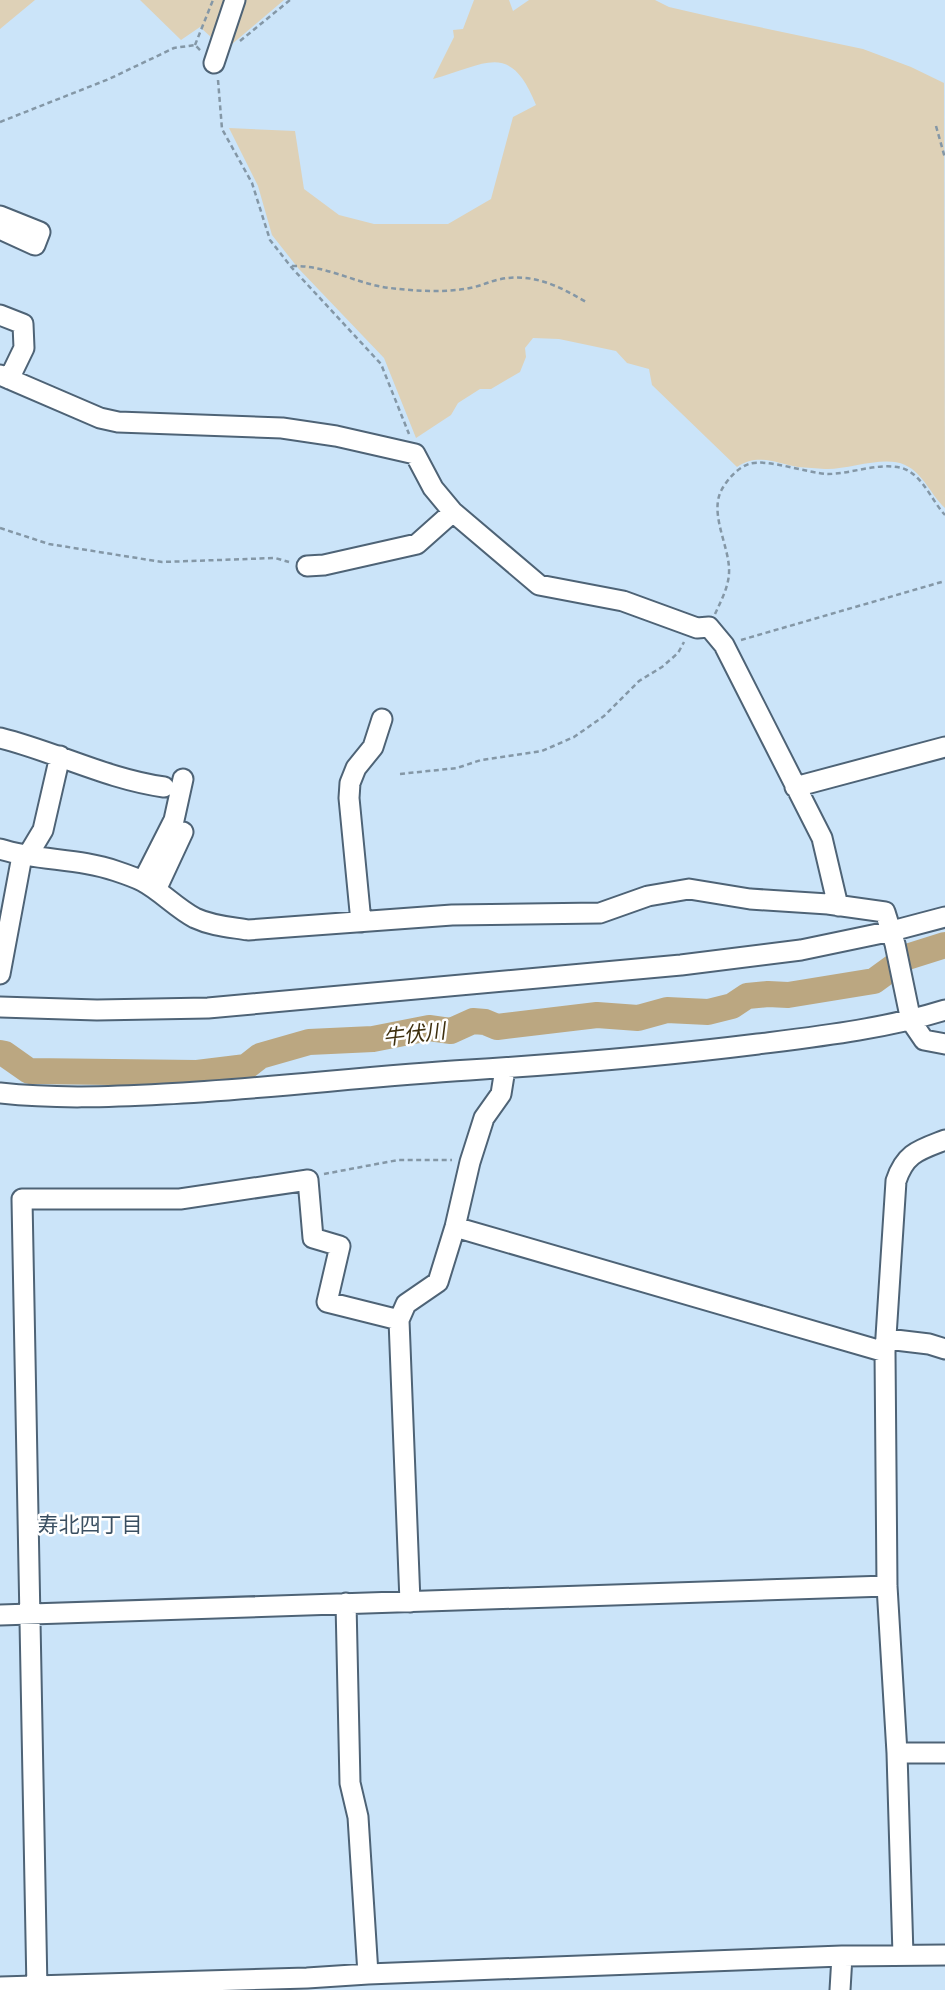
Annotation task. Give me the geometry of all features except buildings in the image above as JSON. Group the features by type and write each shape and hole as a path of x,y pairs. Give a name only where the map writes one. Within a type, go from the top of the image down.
{"street":[{"path":"214,64 235,0"},
{"path":"0,216 40,232 35,245 0,229"},
{"path":"0,315 23,324 24,348 5,377 100,418 118,422 282,428 336,436 415,454 433,488 453,512 539,585 623,601 703,628 724,645 822,838 838,906"},
{"path":"307,566 324,565 417,544 453,512"},
{"path":"361,922 349,798 350,783 356,768 373,747 382,719"},
{"path":"0,738 33,746 133,783 164,787"},
{"path":"795,787 945,747"},
{"path":"0,974 25,855 43,830 60,756"},
{"path":"149,886 174,820 183,779"},
{"path":"149,886 183,832"},
{"path":"0,849 114,870 149,886 194,917 218,926 248,930 452,915 600,914 648,896 689,889 750,899 828,904 884,912 893,937 911,1015 924,1040 945,1044"},
{"path":"0,1007 97,1010 208,1008 681,965 893,937 945,917"},
{"path":"0,1093 113,1097 245,1090 505,1069 683,1053 847,1033 911,1015 945,1010"},
{"path":"411,1602 399,1320 406,1304 438,1282 455,1227 470,1162 484,1118 501,1094 505,1069"},
{"path":"904,1955 897,1753 887,1586 886,1345 896,1181 901,1166 913,1153 945,1140"},
{"path":"37,1988 22,1199 180,1199 307,1180 313,1238 340,1246 327,1302 399,1320"},
{"path":"455,1227 886,1345 929,1344 945,1349"},
{"path":"0,1615 887,1586"},
{"path":"346,1603 350,1783 358,1817 368,1973"},
{"path":"897,1753 945,1752"},
{"path":"0,1987 306,1984 368,1973 842,1956 945,1955"},
{"path":"840,1990 842,1956"}],"path":[{"path":"195,45 213,0"},
{"path":"214,64 290,0"},
{"path":"195,45 214,64 219,87 222,129 252,183 270,240 290,266 381,364 392,387 415,454"},
{"path":"0,122 109,79 174,48 195,45"},
{"path":"936,127 945,158"},
{"path":"290,266 319,267 380,286 426,291 471,288 497,279 519,276 538,279 586,302"},
{"path":"400,774 457,768 481,760 542,751 574,737 604,716 639,681 678,653 703,628 727,587 729,568 718,510 720,492 733,474 748,464 764,462 829,474 887,467 902,468 916,476 945,515"},
{"path":"0,527 49,544 162,562 275,558 307,566"},
{"path":"724,645 945,581"},
{"path":"307,1180 398,1160 439,1158 470,1162"}],"shaded area":[{"path":"0,0 35,0 0,29"},
{"path":"140,0 284,0 225,50 200,27 181,40"},
{"path":"474,0 509,0 513,11 529,0 655,0 669,7 863,49 944,83 945,508 917,473 896,462 825,469 759,460 737,467 652,385 649,369 627,363 616,351 559,339 533,338 525,348 526,357 520,372 491,389 480,389 458,403 451,415 416,438 384,358 298,268 272,235 258,186 229,128 295,131 304,189 339,215 374,224 448,224 491,199 513,117 536,105 516,72 495,62 433,79 454,37 453,30 463,29"}],"waterway":[{"name":"牛伏川","path":"0,1053 29,1071 197,1073 246,1067 260,1056 309,1042 373,1039 429,1028 451,1031 473,1021 497,1027 597,1015 638,1018 667,1010 708,1012 732,1006 747,996 788,995 874,981 907,957 945,945"}],"district":[{"name":"寿北四丁目","path":"90,1524"}]}
